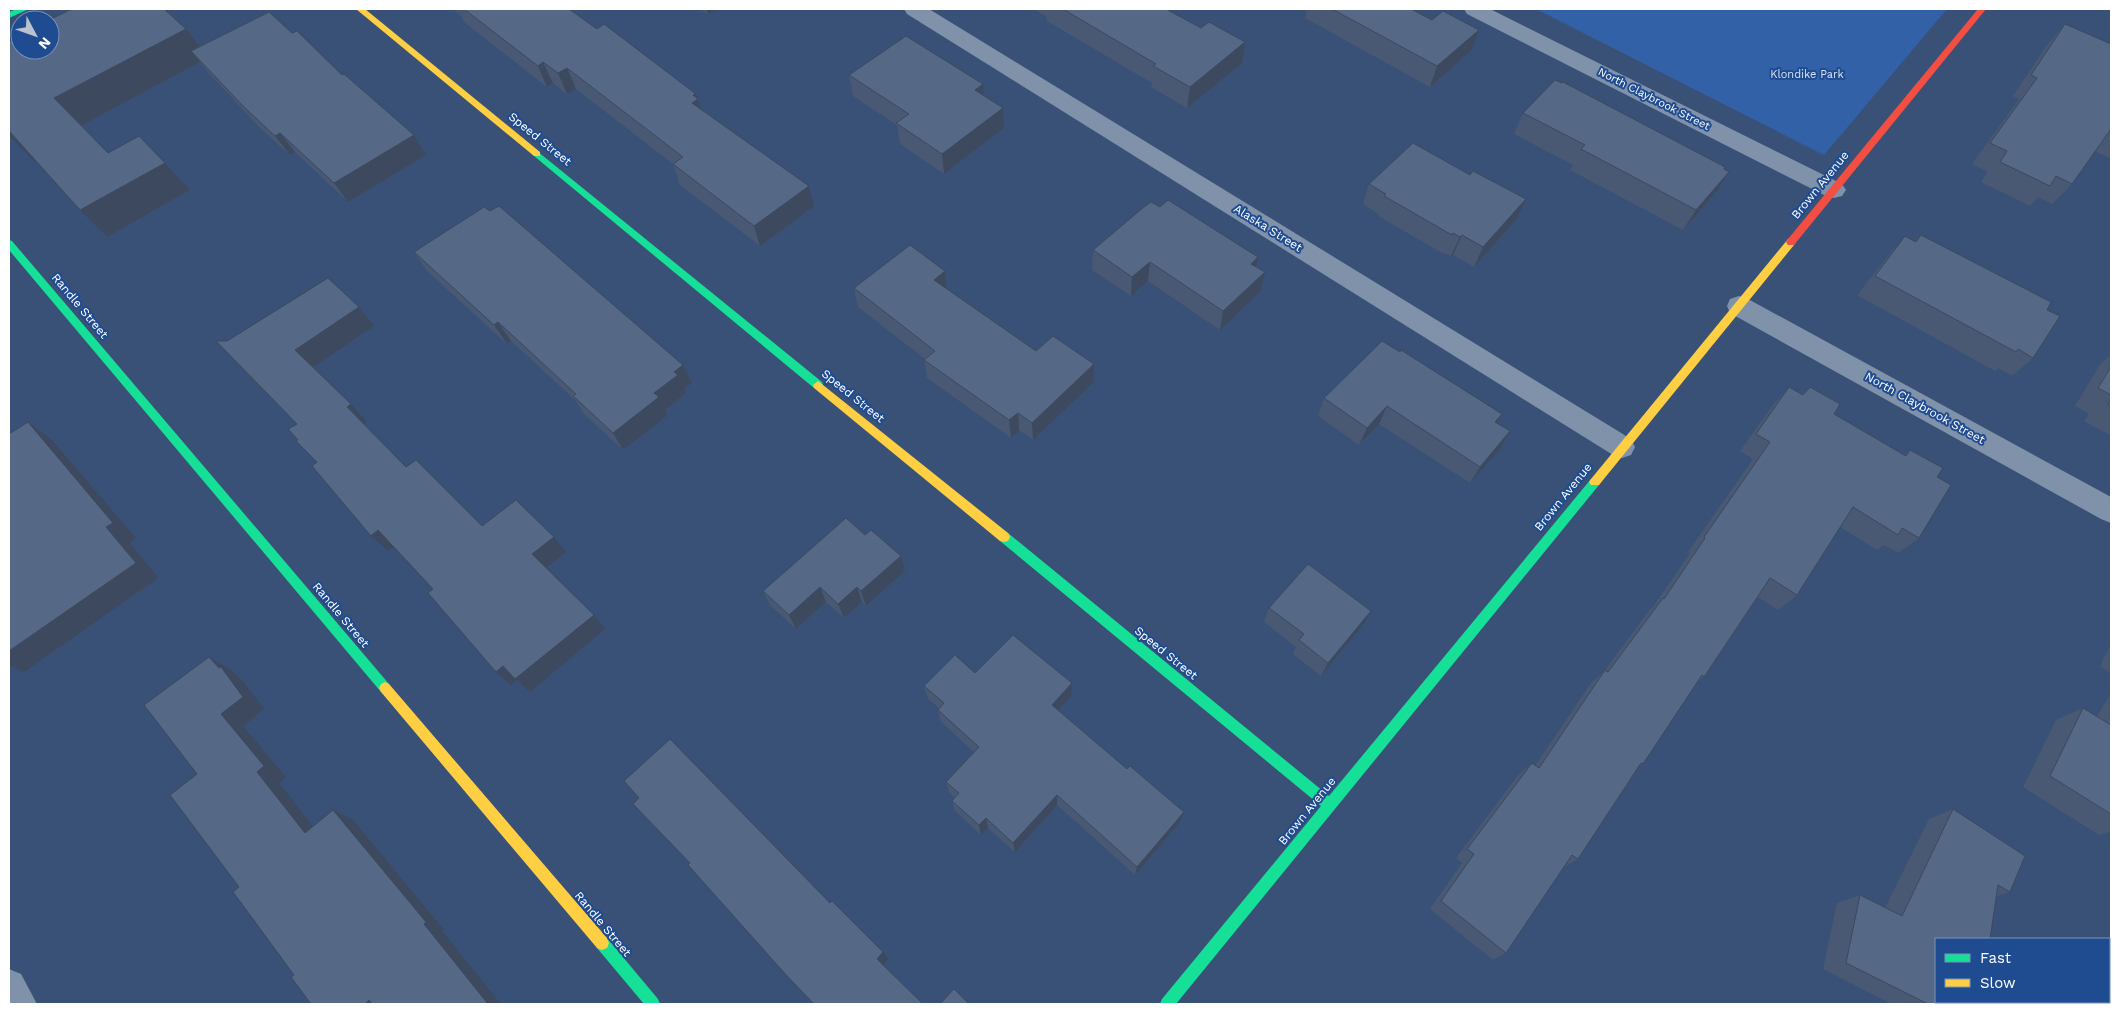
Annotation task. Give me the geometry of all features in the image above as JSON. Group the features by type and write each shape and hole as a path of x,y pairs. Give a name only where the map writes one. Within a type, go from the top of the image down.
{"street":[{"path":"9,15 25,9"},
{"name":"Speed Street","path":"360,9 1330,805"},
{"name":"Alaska Street","path":"914,9 1622,447"},
{"name":"North Claybrook Street","path":"1474,9 1834,190"},
{"name":"Brown Avenue","path":"1167,1004 1982,9"},
{"name":"Randle Street","path":"9,244 653,1004"},
{"name":"North Claybrook Street","path":"1739,306 2111,511"},
{"path":"9,986 20,1004"}],"green space":[{"name":"Klondike Park","path":"1536,9 1947,9 1824,155"}],"building":[{"path":"72,9 164,9 186,29 54,98 108,153 139,136 165,163 80,210 9,133 9,42 10,60 60,60 60,15"},
{"path":"464,9 569,9 597,29 604,24 696,94 693,95 698,99 692,103 809,186 754,226 673,164 683,157 567,68 558,73 543,62 538,66"},
{"path":"1063,9 1166,9 1201,28 1209,22 1245,42 1190,87 1153,66 1156,64"},
{"path":"1332,9 1411,9 1432,20 1443,11 1479,30 1437,66"},
{"path":"269,12 292,33 297,31 342,75 344,74 414,135 334,183 280,133 275,136 245,108 191,51"},
{"path":"2065,24 2111,44 2111,129 2072,184 2056,176 2050,186 2000,162 2007,151 1990,143 2037,78 2031,75"},
{"path":"906,36 983,84 975,90 1003,108 942,154 896,123 909,114 849,75"},
{"path":"1555,80 1563,82 1725,167 1724,169 1729,172 1696,210 1581,149 1585,145 1523,113"},
{"path":"1413,143 1470,175 1473,171 1526,199 1483,247 1462,235 1460,237 1453,233 1452,235 1384,196 1386,194 1369,184"},
{"path":"1168,200 1258,257 1251,264 1265,272 1223,311 1150,262 1132,277 1093,250 1151,202 1160,207"},
{"path":"499,206 683,365 674,372 678,375 654,393 659,397 613,433 573,396 576,394 498,322 494,325 414,252 484,207 490,211"},
{"path":"1921,235 2051,302 2047,310 2060,316 2033,358 2018,349 2016,352 1875,276 1905,236 1916,242"},
{"path":"910,245 945,271 934,280 1036,351 1053,336 1094,364 1032,423 1018,413 1009,420 924,360 935,351 854,288"},
{"path":"328,278 359,307 295,350 351,404 347,407 406,467 416,460 482,526 516,500 554,537 532,554 594,615 515,679 503,666 496,672 428,593 433,589 378,530 371,536 312,466 317,462 296,441 298,440 288,429 297,424 216,341 227,341"},
{"path":"1382,341 1400,352 1401,350 1502,414 1495,422 1510,431 1480,467 1387,406 1367,428 1324,398"},
{"path":"2111,367 2111,395 2098,388"},
{"path":"1789,387 1803,395 1810,387 1840,404 1834,414 1906,456 1910,450 1943,468 1937,477 1951,485 1919,538 1902,528 1898,535 1853,507 1797,595 1770,578 1704,677 1702,675 1643,764 1641,763 1578,859 1572,855 1506,953 1441,901 1474,854 1467,849 1532,763 1539,768 1605,670 1608,672 1664,599 1704,537 1770,442 1756,434"},
{"path":"28,422 113,523 106,527 136,563 9,651 9,434"},
{"path":"846,518 865,535 871,530 901,556 861,591 857,587 838,604 820,587 789,615 763,591"},
{"path":"1308,564 1371,611 1328,663 1299,640 1304,634 1269,608"},
{"path":"1013,635 1072,683 1052,705 1127,769 1130,766 1184,812 1137,867 1057,795 1013,843 986,818 979,825 952,801 959,793 946,782 979,747 938,710 944,703 924,686 955,655 975,673"},
{"path":"209,657 219,668 221,667 243,697 221,714 264,766 257,772 305,833 333,810 426,922 424,924 488,1004 372,1004 369,1000 365,1004 311,1004 291,977 294,975 233,892 239,887 170,795 197,774 144,705"},
{"path":"2083,708 2111,725 2111,814 2050,776"},
{"path":"670,739 830,903 832,901 883,952 877,959 923,1004 814,1004 788,977 688,865 690,863 633,804 639,798 624,781"},
{"path":"1953,809 2025,856 2010,892 1998,885 1990,938 1935,938 1935,1003 1980,1004 1928,1004 1846,963 1860,895 1902,916"},
{"path":"954,989 969,1004 940,1004"}],"traffic: fast":[{"path":"9,15 25,9"},
{"path":"537,154 818,385"},
{"path":"9,244 385,688"},
{"path":"1167,1004 1595,482"},
{"path":"1004,537 1330,805"},
{"path":"602,943 653,1004"}],"traffic: slow":[{"path":"360,9 537,154"},
{"path":"1595,482 1791,242"},
{"path":"818,385 1004,537"},
{"path":"385,688 602,943"}],"traffic: jam":[{"path":"1791,242 1982,9"}]}
